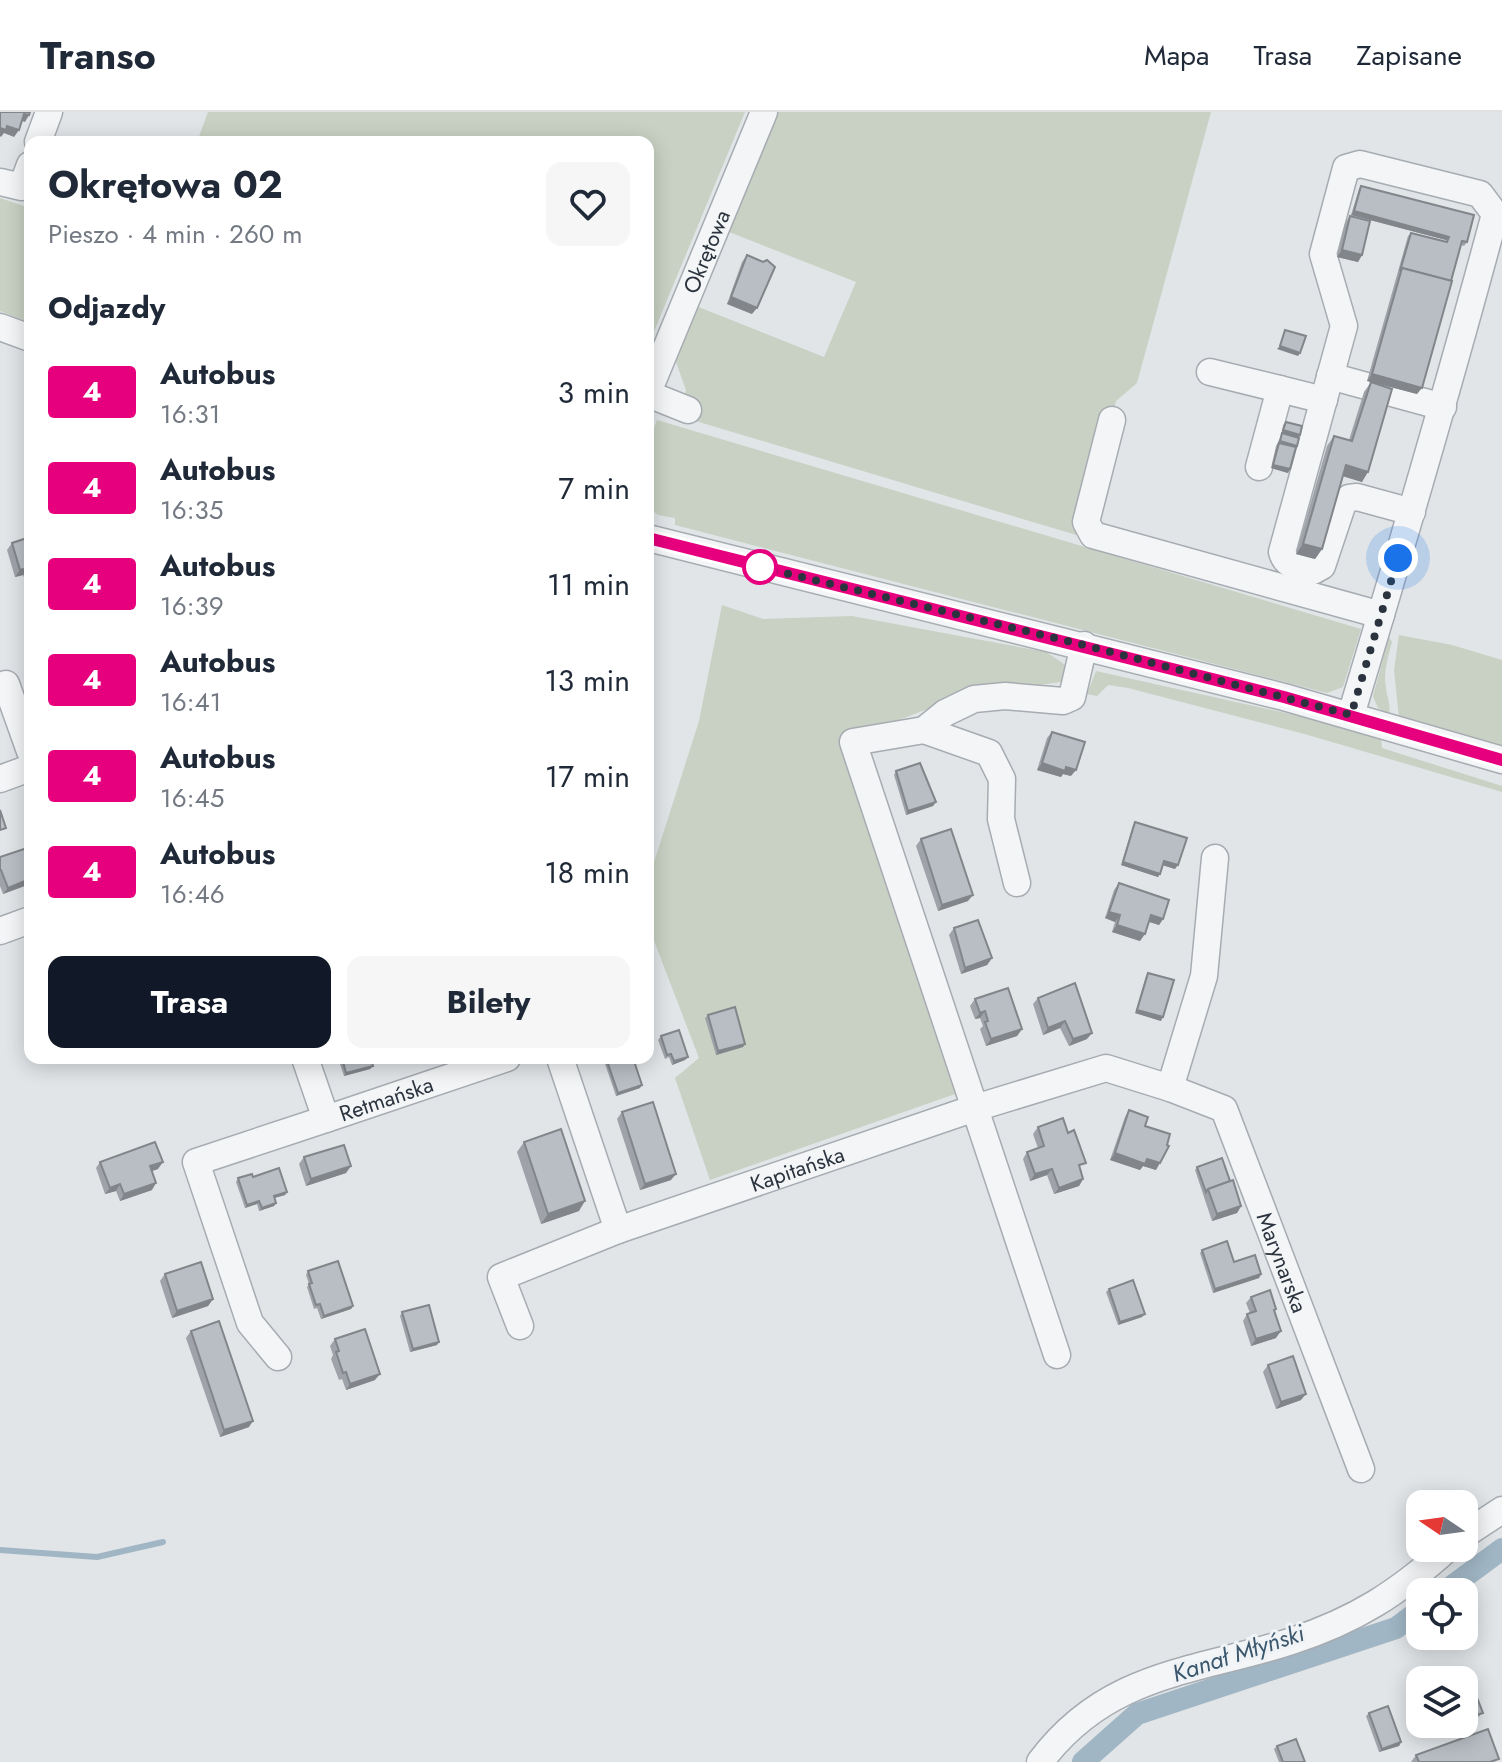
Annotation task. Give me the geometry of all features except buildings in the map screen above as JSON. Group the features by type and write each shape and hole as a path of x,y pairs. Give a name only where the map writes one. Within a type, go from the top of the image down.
{"street":[{"path":"40,136 49,112"},
{"name":"Okrętowa","path":"654,378 764,112"},
{"path":"1351,715 1412,512 1443,407 1495,214 1480,194 1360,164 1346,168 1323,254 1344,326 1282,552 1284,560 1289,565 1313,571 1322,566 1343,503 1349,498 1357,497 1412,512"},
{"path":"0,327 24,336"},
{"path":"1210,372 1280,389 1327,388 1443,407"},
{"path":"1259,467 1280,389"},
{"path":"654,396 688,410"},
{"path":"1112,420 1086,522 1093,535 1381,615"},
{"path":"654,540 1084,645 1351,715 1502,760"},
{"path":"924,730 945,713 974,699 1005,696 1063,701 1072,697 1084,645"},
{"path":"6,684 24,734"},
{"path":"1017,883 1001,819 1002,779 989,753 924,730 853,742 1057,1355"},
{"path":"0,779 24,770"},
{"path":"1170,1088 1204,976 1215,858"},
{"path":"0,931 24,922"},
{"name":"Retmańska","path":"307,1064 326,1119 489,1064"},
{"path":"562,1064 618,1230"},
{"name":"Marynarska","path":"975,1108 1106,1068 1224,1109 1361,1469"},
{"name":"Kapitańska","path":"520,1326 501,1277 618,1230 975,1108"},
{"path":"278,1357 250,1323 196,1162 326,1119"},
{"path":"1478,1526 1502,1510"},
{"path":"1040,1762 1068,1730 1121,1693 1182,1669 1294,1640 1364,1612 1432,1562"}],"green space":[{"path":"208,112 745,112 654,332 654,136 199,136"},
{"path":"776,112 1211,112 1137,383 1116,401 1083,537 689,419 684,399 686,390 676,362 676,347 696,306 824,357 856,282 729,232"},
{"path":"0,198 24,206 24,321 0,311"},
{"path":"657,420 1361,629 1343,687 1327,693 675,525 675,518 654,512 654,428"},
{"path":"722,605 763,619 852,616 1046,652 1067,666 1067,681 959,697 846,740 958,1093 710,1180 675,1078 699,1058 654,941 654,862 699,721"},
{"path":"1399,635 1452,645 1502,660 1502,747 1399,718 1394,670"},
{"path":"1389,637 1392,642 1385,677 1389,714 1378,708 1373,696"},
{"path":"1096,671 1317,720 1381,738 1382,748 1502,786 1502,792 1308,735 1128,688 1108,685 1097,696 1087,694"}],"waterway":[{"path":"0,1550 97,1557 163,1542"},
{"name":"Kanał Młyński","path":"1463,1578 1502,1549"},
{"name":"Kanał Młyński","path":"1083,1762 1137,1714 1396,1628 1406,1620"}],"bus line":[{"name":"4","path":"654,540 1084,645 1351,715 1502,760"}],"route":[{"path":"760,567 942,609 1351,715 1398,558"}]}
